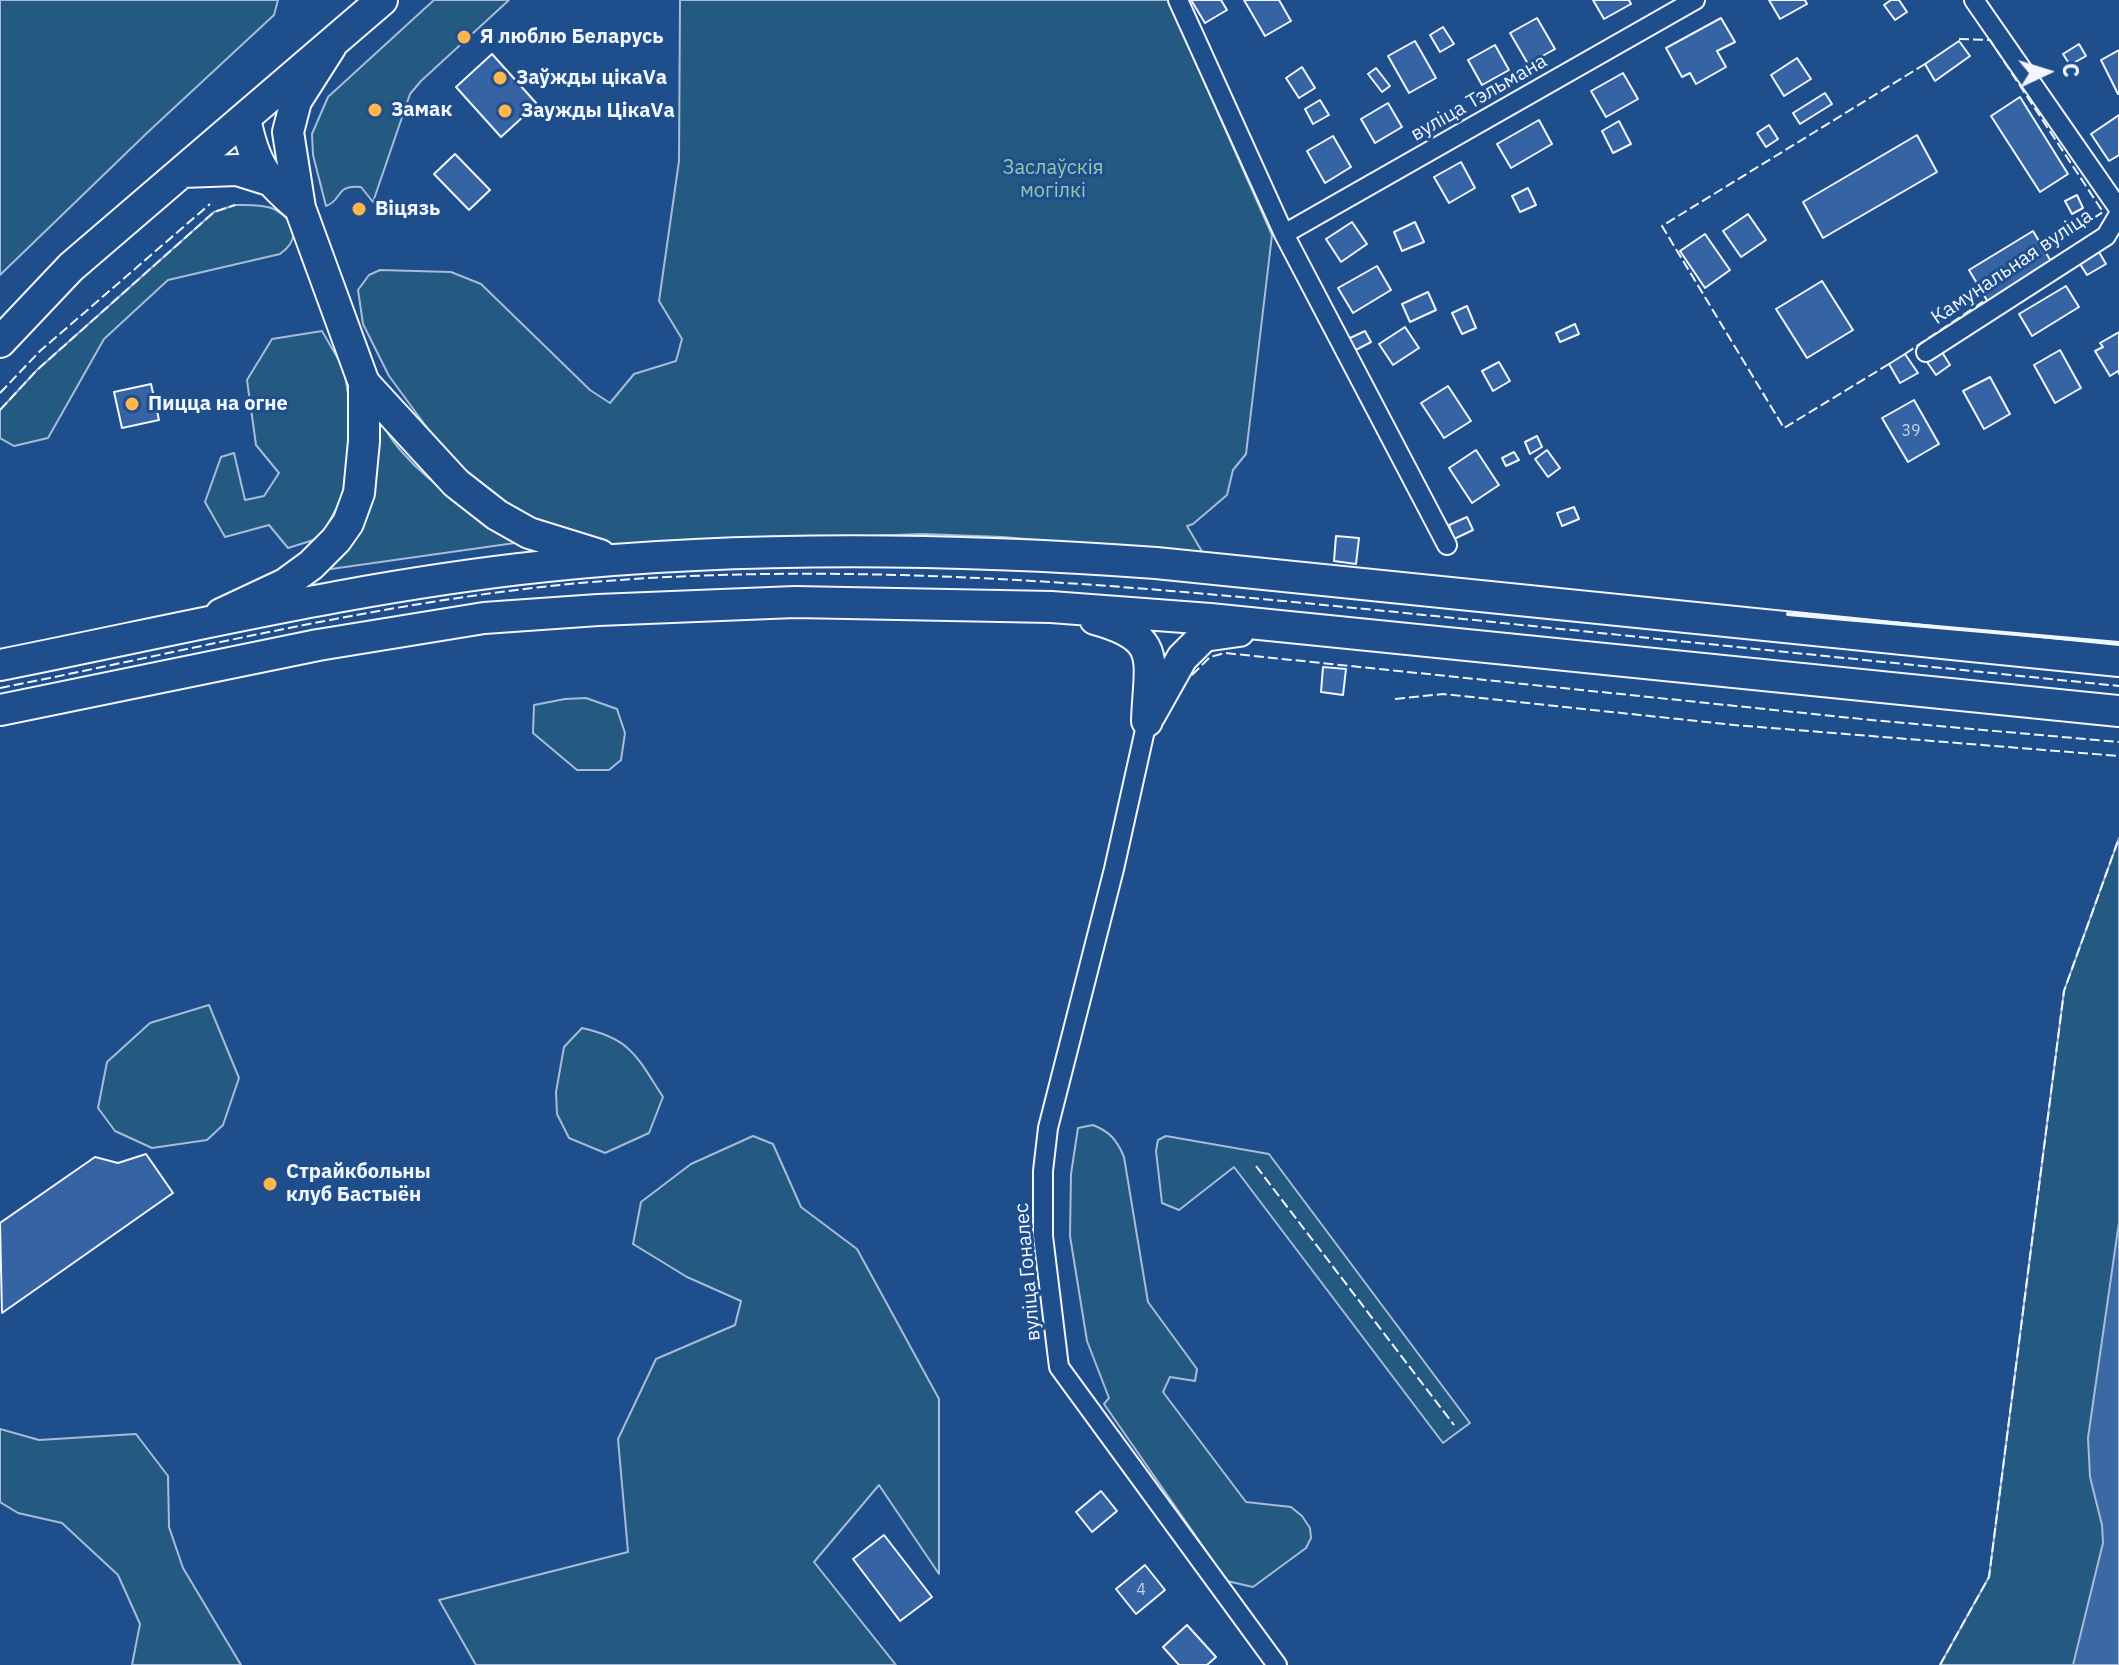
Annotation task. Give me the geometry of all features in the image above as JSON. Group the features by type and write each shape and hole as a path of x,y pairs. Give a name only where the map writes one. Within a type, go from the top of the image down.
{"main road":[{"path":"0,342 71,267 382,0"},
{"path":"199,624 285,584 311,565 348,523 359,493 364,441 364,383 300,208 288,132 296,101 331,46"},
{"path":"245,118 271,123 288,132"},
{"path":"245,118 251,150 269,180 300,208"},
{"path":"182,172 237,170 269,180"},
{"path":"0,312 71,267"},
{"path":"364,383 456,483 497,515 529,533 588,553 622,560"},
{"path":"0,665 395,587 545,566 889,549 1156,563 2119,661"},
{"path":"0,710 318,645 484,618 795,602 1051,607 1210,619 2119,711"},
{"path":"1051,607 1122,626 1142,640 1149,657 1147,721"},
{"path":"1147,721 1182,658 1204,636 1271,626"}],"street":[{"path":"1178,0 1284,234 1447,545"},
{"name":"вуліца Тэльмана","path":"1284,234 1695,0"},
{"path":"1974,0 2119,212"},
{"name":"Камунальная вуліца","path":"1926,352 2106,236 2119,212"},
{"name":"вуліца Гоналес","path":"1147,721 1114,869 1048,1128 1043,1171 1043,1236 1059,1367 1277,1665"}],"green space":[{"path":"0,0 278,0 274,15 0,275"},
{"path":"434,0 509,0 410,94 373,202 361,187 353,187 343,190 326,206 313,155 312,134 328,97"},
{"name":"Заслаўскія могілкі","path":"680,0 1168,0 1272,235 1246,454 1233,470 1227,495 1187,526 1204,555 1003,537 923,534 599,546 522,520 450,459 389,376 363,324 358,290 369,275 380,270 451,272 481,284 590,390 610,403 634,374 676,361 682,339 659,301 679,161"},
{"path":"235,205 265,206 281,214 293,230 287,248 280,254 168,280 104,339 48,438 14,446 0,438 0,410 37,370 214,212"},
{"path":"322,331 344,369 352,419 347,489 320,538 288,548 269,525 225,537 205,502 221,457 234,453 245,500 264,496 279,473 256,445 247,380 272,339"},
{"path":"373,411 398,447 430,479 477,512 529,541 331,569 328,564"},
{"path":"586,698 617,709 625,733 621,760 609,770 577,770 533,733 534,705"},
{"path":"2119,838 2119,1665 1940,1665 1989,1577 2064,991"},
{"path":"209,1005 239,1078 223,1125 207,1140 152,1148 115,1131 98,1108 107,1062 150,1023"},
{"path":"582,1028 599,1032 623,1044 639,1060 663,1097 649,1133 605,1153 569,1138 557,1114 556,1092 564,1047"},
{"path":"1093,1125 1112,1137 1124,1157 1148,1302 1197,1369 1195,1381 1170,1377 1163,1392 1246,1502 1291,1507 1310,1528 1311,1538 1306,1548 1253,1587 1227,1581 1104,1404 1109,1398 1087,1341 1070,1236 1071,1174 1078,1128"},
{"path":"753,1136 773,1144 801,1207 857,1249 939,1399 939,1574 879,1485 814,1562 896,1665 476,1665 439,1600 628,1552 618,1439 656,1359 735,1325 741,1301 687,1277 633,1244 641,1202 691,1164"},
{"path":"1166,1136 1269,1154 1470,1423 1443,1443 1234,1167 1179,1210 1162,1203 1156,1151 1158,1140"},
{"path":"0,1429 39,1440 136,1434 168,1476 169,1527 183,1568 241,1665 132,1665 140,1624 118,1575 62,1523 18,1513 0,1502"}],"shaded area":[{"path":"2119,1222 2119,1665 2073,1665 2103,1543 2102,1525 2090,1477 2088,1438"}],"building":[{"path":"1191,0 1221,0 1227,10 1205,23"},
{"path":"1244,0 1279,0 1291,21 1265,36"},
{"path":"1593,0 1629,0 1631,4 1604,19"},
{"path":"1769,0 1805,0 1807,4 1780,19"},
{"path":"1891,0 1899,0 1907,12 1895,20 1884,5"},
{"path":"1537,18 1555,49 1528,64 1510,33"},
{"path":"1721,18 1735,42 1717,51 1726,67 1696,84 1690,73 1682,77 1666,48"},
{"path":"1443,27 1454,44 1440,52 1430,35"},
{"path":"1415,41 1436,78 1409,93 1388,56"},
{"path":"1959,41 1970,56 1935,81 1925,64"},
{"path":"2079,44 2086,56 2070,65 2063,54"},
{"path":"1495,45 1509,70 1482,85 1468,60"},
{"path":"2119,50 2119,94 2118,94 2101,60"},
{"path":"492,54 537,104 501,137 456,87"},
{"path":"1797,58 1811,79 1784,96 1771,75"},
{"path":"1302,67 1315,88 1299,98 1286,78"},
{"path":"1376,68 1390,86 1382,92 1368,74"},
{"path":"1623,73 1638,99 1606,117 1591,91"},
{"path":"1825,93 1832,104 1800,124 1793,113"},
{"path":"2020,97 2068,174 2040,192 1991,116"},
{"path":"1320,100 1329,115 1313,124 1305,109"},
{"path":"1388,103 1402,127 1375,143 1361,119"},
{"path":"2119,115 2119,155 2109,161 2091,134"},
{"path":"1539,120 1552,144 1511,168 1497,144"},
{"path":"1619,121 1631,144 1613,153 1602,131"},
{"path":"1769,125 1778,139 1766,147 1757,133"},
{"path":"1917,135 1937,172 1823,238 1803,202"},
{"path":"1333,136 1351,167 1325,183 1307,151"},
{"path":"455,154 490,190 469,210 434,174"},
{"path":"1461,162 1475,188 1449,203 1434,177"},
{"path":"1528,188 1536,205 1520,212 1512,196"},
{"path":"2077,195 2083,208 2072,214 2065,201"},
{"path":"1748,214 1766,240 1741,257 1723,231"},
{"path":"1352,222 1367,244 1341,262 1326,239"},
{"path":"1415,222 1424,242 1402,251 1394,232"},
{"path":"2033,231 2052,263 1988,302 1969,270"},
{"path":"1705,234 1730,270 1705,288 1680,251"},
{"path":"2099,252 2106,264 2087,275 2080,264"},
{"path":"1377,266 1391,290 1353,313 1338,288"},
{"path":"1822,281 1853,330 1807,358 1776,309"},
{"path":"2066,286 2079,307 2032,336 2019,314"},
{"path":"1428,292 1436,310 1410,322 1402,304"},
{"path":"1467,306 1476,328 1462,334 1452,313"},
{"path":"1575,324 1579,334 1560,342 1556,333"},
{"path":"1405,327 1419,348 1393,365 1379,344"},
{"path":"1365,331 1371,342 1354,351 1348,339"},
{"path":"2119,332 2119,374 2118,371 2110,376 2095,351 2103,347 2100,343"},
{"path":"2060,350 2081,388 2055,403 2034,365"},
{"path":"1942,352 1950,365 1936,375 1927,362"},
{"path":"1905,354 1918,373 1900,383 1889,364"},
{"path":"1499,362 1510,381 1493,391 1482,371"},
{"path":"1990,377 2010,414 1984,429 1963,391"},
{"path":"151,384 159,420 122,428 114,392"},
{"path":"1448,386 1471,421 1444,438 1421,403"},
{"path":"1914,400 1939,444 1908,462 1882,418"},
{"path":"1537,436 1542,447 1530,454 1525,442"},
{"path":"1476,450 1499,485 1472,503 1449,468"},
{"path":"1547,450 1560,468 1548,477 1535,459"},
{"path":"1514,452 1519,460 1506,466 1502,458"},
{"path":"1574,507 1579,519 1562,526 1557,513"},
{"path":"1467,517 1473,530 1454,539 1449,525"},
{"path":"1336,536 1359,538 1356,564 1334,561"},
{"path":"1323,667 1346,669 1343,695 1321,692"},
{"path":"146,1154 173,1193 2,1313 0,1223 95,1157 118,1163"},
{"path":"1101,1491 1117,1511 1092,1532 1076,1512"},
{"path":"884,1535 932,1597 900,1621 853,1559"},
{"path":"1145,1565 1165,1590 1136,1614 1116,1589"},
{"path":"1187,1625 1216,1657 1207,1665 1179,1665 1163,1647"}],"fence":[{"path":"1959,39 1990,40 2103,212 2045,250"},
{"path":"1889,364 1784,428 1662,226 1925,64"},
{"path":"0,393 40,351 210,204"},
{"path":"0,410 37,370 214,212 235,205"},
{"path":"1905,354 1987,299"},
{"path":"0,688 361,614 507,591 684,576 789,574 998,579 1207,594 2119,686"},
{"path":"1192,675 1210,657 1225,653 1871,720 2119,742"},
{"path":"1395,699 1443,694 1734,725 2119,756"},
{"path":"1940,1665 1989,1577 2064,991 2119,838"},
{"path":"1256,1166 1454,1425"}],"wall":[{"path":"1788,614 2119,643"}],"place":[{"name":"Я люблю Беларусь","path":"464,37"},
{"name":"Заўжды цікаVа","path":"500,78"},
{"name":"Замак","path":"375,110"},
{"name":"Заужды ЦікаVа","path":"505,111"},
{"name":"Віцязь","path":"359,209"},
{"name":"Пицца на огне","path":"132,404"},
{"name":"Страйкбольны клуб Бастыён","path":"270,1184"}]}
